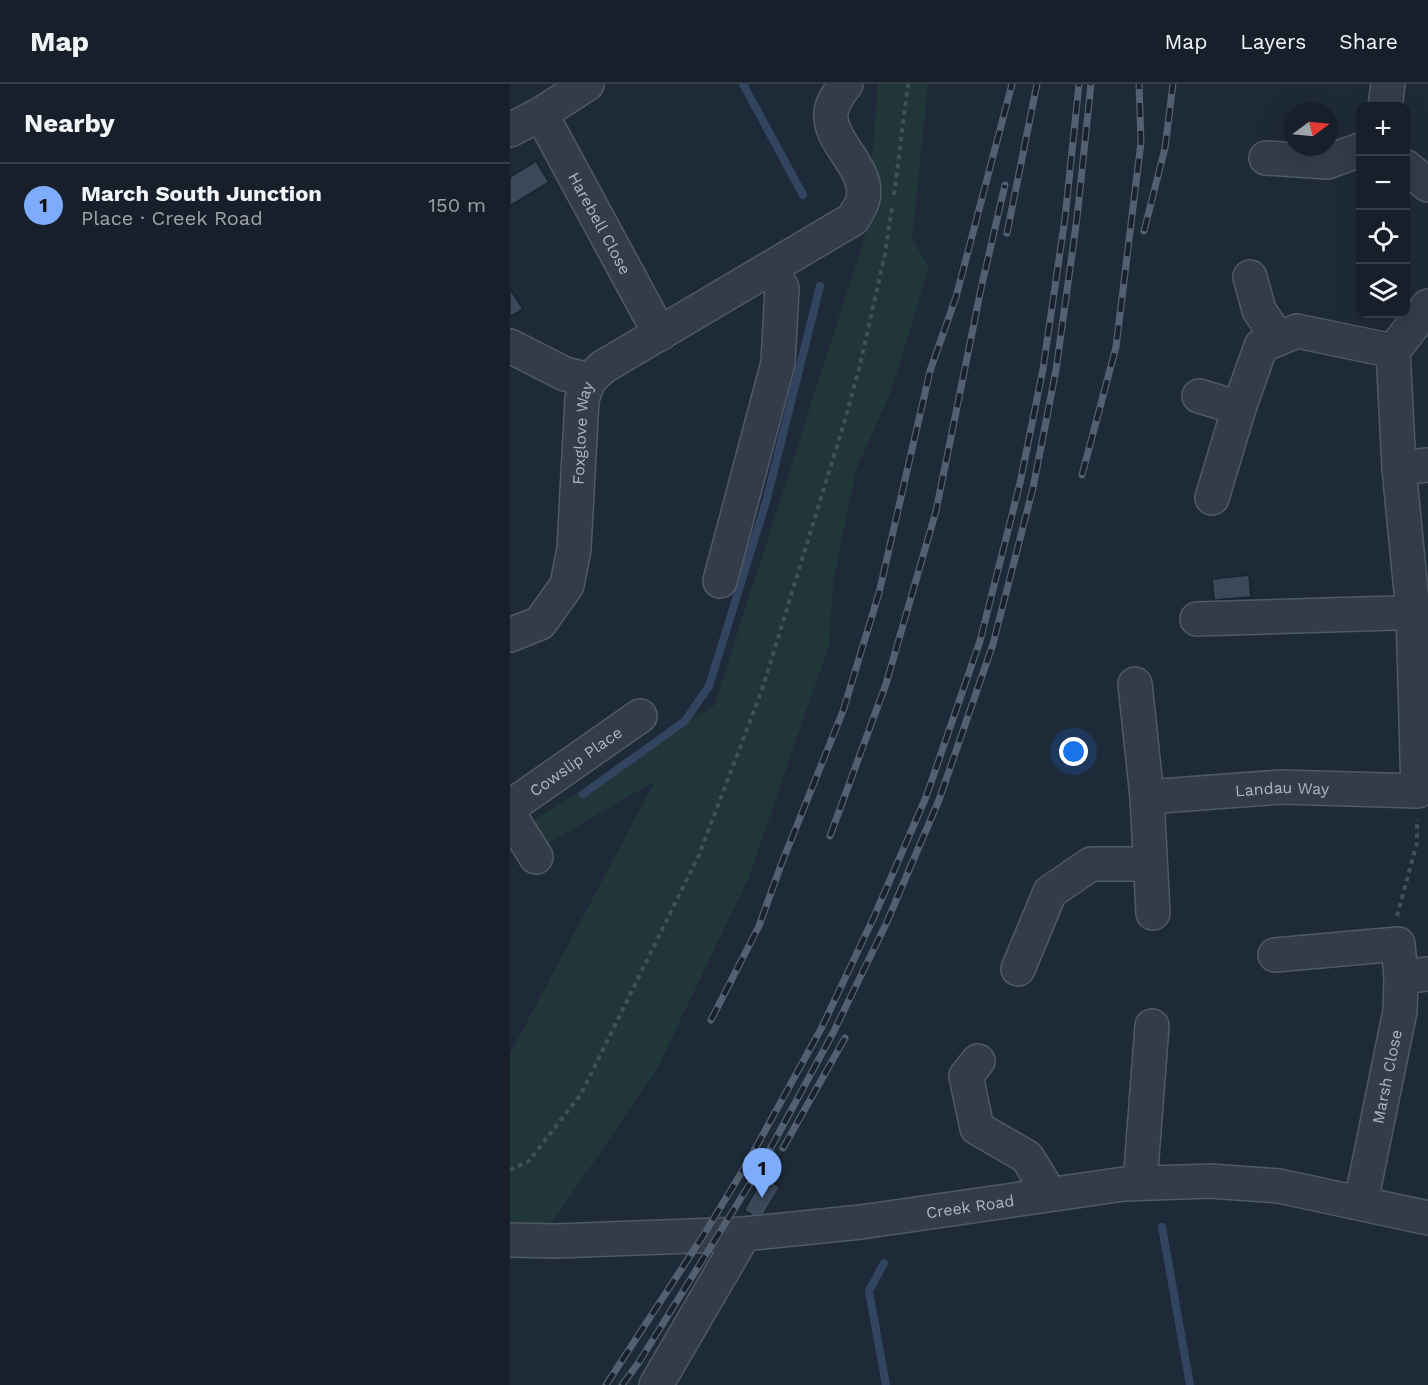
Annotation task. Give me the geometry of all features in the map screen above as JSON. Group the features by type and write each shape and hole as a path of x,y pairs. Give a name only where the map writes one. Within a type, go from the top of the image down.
{"street":[{"path":"510,130 541,114 587,84"},
{"name":"Foxglove Way","path":"510,635 540,623 567,585 574,549 582,399 589,380 603,367 853,219 863,199 862,180 835,131 831,113 838,95 846,84"},
{"path":"1386,102 1388,84"},
{"name":"Harebell Close","path":"541,114 660,334"},
{"path":"1266,158 1327,162 1356,151"},
{"path":"1410,170 1428,185"},
{"path":"720,580 778,363 782,288 771,269"},
{"path":"1250,277 1259,310 1278,339"},
{"path":"1423,791 1421,612 1414,466 1393,351 1428,306"},
{"path":"1212,498 1239,408 1261,346 1297,331 1393,351"},
{"path":"510,346 565,374 589,380"},
{"path":"1199,396 1239,408"},
{"path":"1197,619 1421,612"},
{"path":"1135,684 1147,797 1153,913"},
{"name":"Cowslip Place","path":"510,807 640,716"},
{"name":"Landau Way","path":"1147,797 1281,787 1423,791"},
{"path":"510,816 536,857"},
{"path":"1018,969 1050,892 1090,864 1150,864"},
{"path":"1275,955 1398,944"},
{"name":"Marsh Close","path":"1361,1202 1400,1011 1415,975 1398,944"},
{"path":"1140,1183 1152,1026"},
{"path":"978,1061 966,1076 977,1128 1027,1157 1049,1193"},
{"name":"Creek Road","path":"510,1240 556,1241 744,1234 861,1222 972,1207 1049,1193 1140,1183 1210,1180 1279,1186 1428,1218"},
{"path":"656,1385 744,1234"}],"path":[{"path":"510,1170 530,1161 581,1094 699,855 754,711 805,553 859,369 885,254 908,84"},
{"path":"1398,944 1397,911 1417,843 1423,791"}],"green space":[{"path":"878,84 928,84 912,239 929,267 892,389 856,470 834,578 829,645 749,877 656,1071 547,1230 510,1228 510,1054 655,781 546,845 529,823 714,706 866,233"}],"building":[{"path":"536,161 549,182 510,206 510,177"},
{"path":"510,289 523,309 510,317"},
{"path":"1249,575 1251,597 1214,600 1212,579"},
{"path":"764,1177 780,1187 760,1220 744,1210"}],"waterway":[{"path":"743,84 803,195"},
{"path":"583,794 685,721 709,686 766,502 820,286"},
{"path":"1162,1227 1190,1385"},
{"path":"884,1263 869,1291 886,1385"}],"railway":[{"path":"711,1020 759,926 843,711 879,593 930,371 956,297 1012,84"},
{"path":"1007,233 1037,84"},
{"path":"606,1385 703,1236 749,1160 822,1027 873,919 926,797 980,641 1020,483 1043,369 1065,218 1079,84"},
{"path":"622,1385 639,1362 761,1166 833,1033 886,924 939,800 993,644 1033,488 1056,370 1077,218 1091,84"},
{"path":"1082,475 1116,347 1141,142 1139,84"},
{"path":"1144,231 1165,148 1173,84"},
{"path":"830,836 886,684 936,511 982,284 1005,185"},
{"path":"783,1148 845,1038"}],"place":[{"name":"March South Junction","path":"762,1198"}]}
